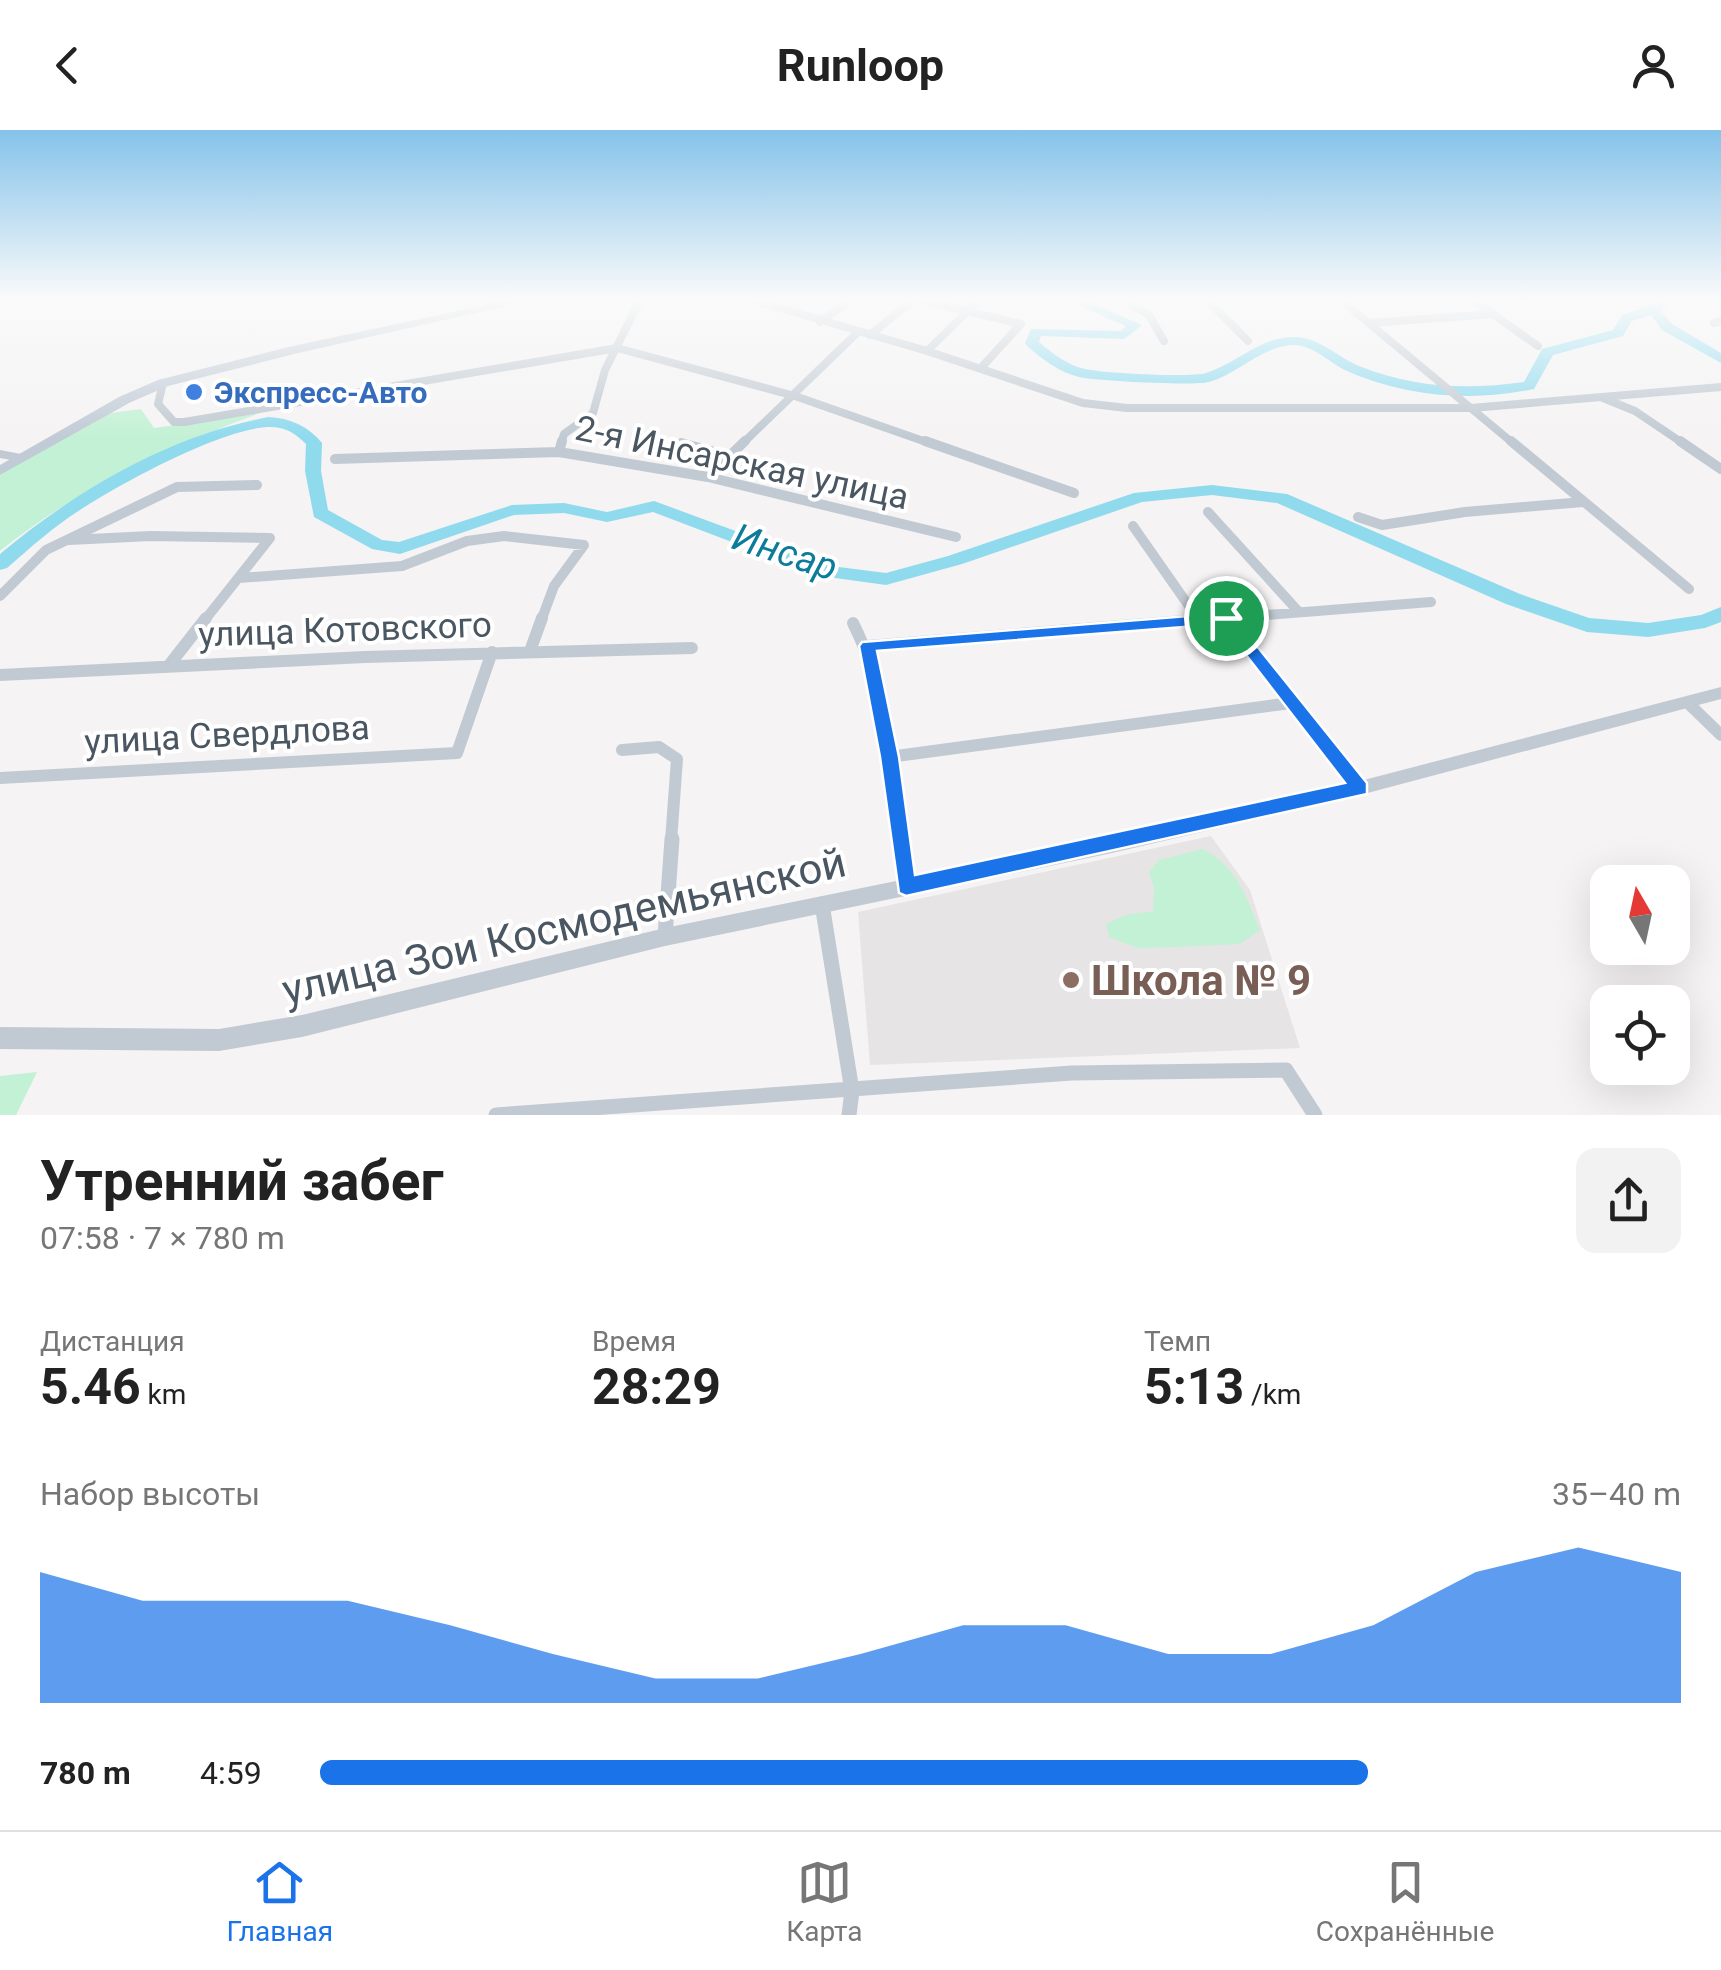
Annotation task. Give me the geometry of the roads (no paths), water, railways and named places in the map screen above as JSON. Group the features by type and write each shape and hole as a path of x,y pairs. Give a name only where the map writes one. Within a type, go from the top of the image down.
{"main road":[{"path":"0,471 124,400 164,383 310,346"}],"street":[{"path":"708,476 844,346"},
{"path":"908,346 1083,403 1127,408 1472,408 1721,387"},
{"path":"926,351 931,346"},
{"path":"981,368 1001,346"},
{"path":"1397,346 1689,589"},
{"path":"559,452 564,434 593,413 605,370 617,348"},
{"path":"164,383 158,404 174,422 184,422 617,348 794,396 1074,493"},
{"path":"1594,396 1636,411 1721,469"},
{"path":"682,442 730,456"},
{"name":"2-я Инсарская улица","path":"335,459 559,452 708,476 956,537"},
{"path":"0,454 22,458"},
{"path":"0,596 25,568 63,540 176,487 257,484"},
{"path":"1358,517 1382,525 1464,512 1583,502"},
{"path":"1208,512 1298,611"},
{"path":"1133,526 1191,609 1203,619"},
{"path":"63,540 151,536 270,538 170,664"},
{"path":"239,578 402,566 467,541 504,536 584,545 554,586 530,651"},
{"path":"868,646 1431,602"},
{"path":"1226,618 1360,788"},
{"path":"853,623 868,646 890,757 906,886"},
{"name":"улица Котовского","path":"0,676 170,664 692,648"},
{"name":"улица Свердлова","path":"0,778 457,753 492,652"},
{"name":"улица Зои Космодемьянской","path":"0,1038 218,1040 302,1026 665,937 1360,788 1721,693"},
{"path":"890,757 1291,703"},
{"path":"1688,703 1721,735"},
{"path":"622,750 657,745 668,749 677,760 665,937"},
{"path":"822,904 852,1091 849,1115"},
{"path":"496,1115 1072,1073 1286,1070 1315,1115"}],"waterway":[{"path":"1035,346 1050,359 1081,373 1203,379 1271,346"},
{"path":"1314,346 1347,365 1382,378 1468,393 1529,386 1547,352 1570,346"},
{"name":"Инсар","path":"1699,346 1721,359"},
{"name":"Инсар","path":"0,564 53,520 126,476 218,435 274,422 294,427 314,443 313,471 320,513 378,545 400,548 512,510 564,508 607,517 654,506 828,572 886,579 955,560 1140,497 1212,490 1281,498 1513,599 1587,625 1648,630 1705,621 1721,614"}],"place":[{"name":"Экспресс-Авто","path":"194,392"},
{"name":"Школа № 9","path":"1071,980"}]}
